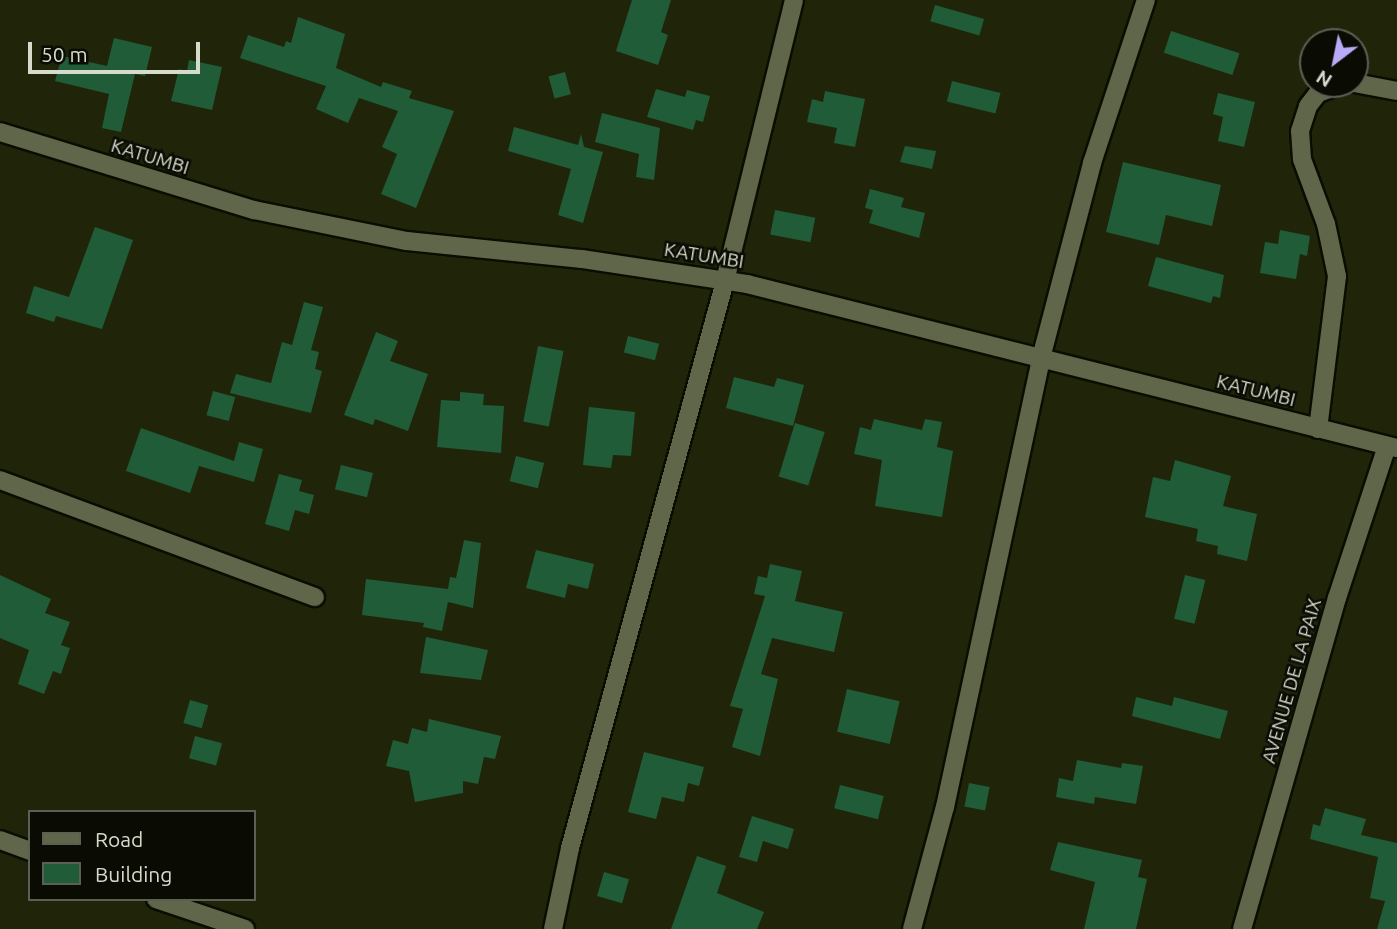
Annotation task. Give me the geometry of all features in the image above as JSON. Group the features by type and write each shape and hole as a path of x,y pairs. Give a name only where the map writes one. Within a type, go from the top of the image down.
{"street":[{"path":"553,929 570,848 725,281 794,0"},
{"path":"912,929 946,807 1041,358 1092,163 1146,0"},
{"path":"1369,86 1397,91"},
{"path":"1314,98 1308,106 1300,131 1302,159 1326,224 1337,275 1318,429"},
{"name":"KATUMBI","path":"0,132 254,210 407,241 582,259 725,281 1392,447"},
{"name":"AVENUE DE LA PAIX","path":"1242,929 1337,598 1392,447"},
{"path":"0,480 314,597"},
{"path":"0,840 28,850"},
{"path":"162,901 245,929"}],"building":[{"path":"632,0 671,0 661,32 668,35 658,65 616,51"},
{"path":"935,5 984,19 979,35 930,21"},
{"path":"298,17 345,34 336,68 381,87 383,82 412,91 409,98 454,111 416,208 381,194 397,154 382,147 398,111 359,98 348,123 316,109 326,86 240,58 248,35 284,47 286,41 291,43"},
{"path":"1171,31 1239,53 1232,75 1164,53"},
{"path":"114,38 152,47 145,76 135,74 121,132 102,128 109,94 55,81 62,56 107,66"},
{"path":"189,60 222,67 212,110 171,101 179,69 187,71"},
{"path":"565,72 571,94 555,99 549,76"},
{"path":"952,81 1001,93 995,113 947,101"},
{"path":"656,89 685,97 687,90 710,96 703,122 696,120 693,130 647,117"},
{"path":"825,91 865,99 855,147 834,143 837,128 807,122 812,99 823,102"},
{"path":"1218,93 1255,102 1244,147 1218,141 1223,117 1213,114"},
{"path":"602,113 660,128 654,180 636,177 639,154 595,142"},
{"path":"514,127 578,145 581,134 584,147 603,152 583,223 558,215 571,169 508,151"},
{"path":"905,146 936,151 932,169 900,162"},
{"path":"1123,162 1221,185 1212,226 1166,215 1159,245 1106,232"},
{"path":"870,189 904,198 901,207 925,213 919,238 869,223 873,210 865,208"},
{"path":"775,210 815,218 810,242 770,235"},
{"path":"95,227 133,240 102,329 56,316 54,322 26,313 34,286 69,297"},
{"path":"1280,230 1310,236 1307,256 1300,254 1296,279 1260,273 1265,242 1278,244"},
{"path":"1156,257 1224,275 1220,298 1213,296 1211,303 1148,286"},
{"path":"304,302 323,307 311,350 319,352 315,369 322,371 311,413 230,393 236,374 271,383 282,342 292,345"},
{"path":"376,332 398,341 390,361 428,374 408,431 375,419 373,425 344,415"},
{"path":"628,336 659,344 655,360 624,352"},
{"path":"538,346 564,351 549,427 523,422"},
{"path":"734,377 774,387 777,378 804,385 793,426 726,408"},
{"path":"213,391 235,397 229,421 207,415"},
{"path":"460,392 484,394 483,405 504,406 501,453 437,447 441,400 460,401"},
{"path":"589,407 635,412 631,456 613,455 611,468 583,465"},
{"path":"874,419 922,430 925,419 942,422 937,447 953,451 942,517 875,506 882,460 854,454 860,427 871,430"},
{"path":"795,423 825,432 808,486 779,477"},
{"path":"141,428 234,461 239,442 263,449 254,482 199,466 190,493 126,471"},
{"path":"516,456 544,463 538,488 510,481"},
{"path":"1175,460 1231,476 1223,506 1257,514 1247,561 1217,554 1218,546 1196,541 1198,529 1145,517 1153,477 1170,481"},
{"path":"341,465 373,473 367,497 335,489"},
{"path":"279,474 302,480 299,491 314,495 309,514 295,510 289,531 265,524"},
{"path":"464,540 481,543 473,608 448,602 442,631 423,627 424,623 362,615 366,579 448,589 450,577 456,578"},
{"path":"536,550 594,564 588,589 568,584 565,598 526,588"},
{"path":"770,564 802,571 795,601 843,612 834,652 772,638 761,674 778,679 760,756 732,747 743,709 730,706 765,596 754,594 758,576 767,578"},
{"path":"0,575 51,599 45,613 70,622 61,645 70,648 61,674 53,671 44,694 18,684 29,650 0,638"},
{"path":"1185,575 1205,580 1194,624 1174,619"},
{"path":"426,637 488,650 481,680 420,673"},
{"path":"847,689 900,701 890,744 837,732"},
{"path":"1136,697 1172,706 1174,697 1228,711 1220,739 1132,716"},
{"path":"190,700 208,705 202,728 183,723"},
{"path":"429,719 501,736 495,759 484,757 478,784 463,781 463,793 415,802 409,771 386,766 393,740 408,744 412,728 427,732"},
{"path":"195,736 222,743 216,765 189,758"},
{"path":"644,752 704,767 699,786 688,783 684,802 662,797 656,819 628,812"},
{"path":"1077,760 1121,768 1122,763 1143,766 1136,804 1095,797 1094,804 1056,797 1059,778 1073,781"},
{"path":"969,783 990,787 985,811 964,807"},
{"path":"840,785 884,796 878,819 834,808"},
{"path":"1325,808 1366,819 1361,835 1397,843 1397,929 1377,929 1385,901 1370,898 1378,857 1310,839 1313,824 1320,826"},
{"path":"752,816 794,829 788,849 763,841 757,862 739,857"},
{"path":"1058,842 1142,860 1138,877 1147,879 1136,929 1084,929 1095,882 1050,870"},
{"path":"697,856 726,866 717,893 764,912 757,929 671,929"},
{"path":"604,872 629,879 622,903 597,896"}]}
